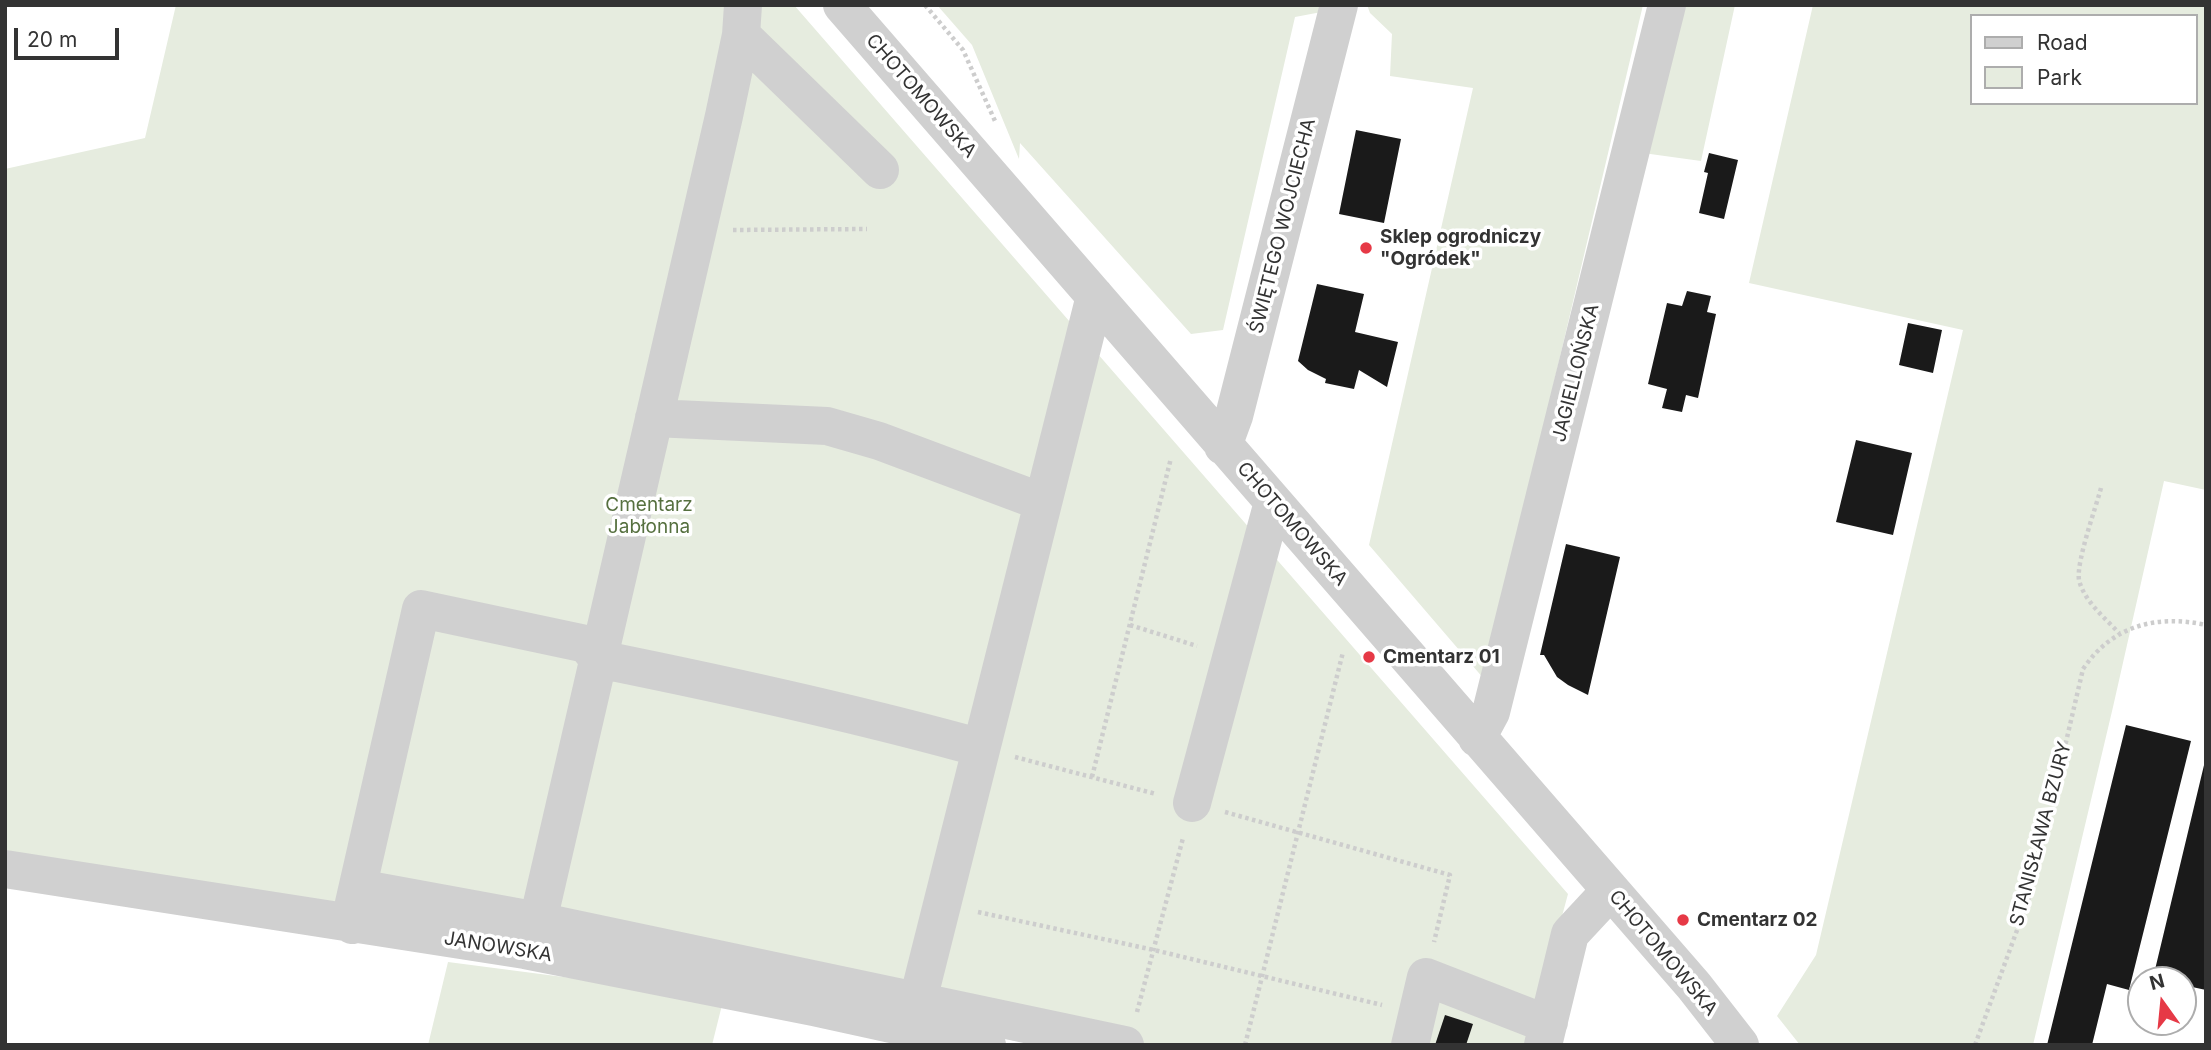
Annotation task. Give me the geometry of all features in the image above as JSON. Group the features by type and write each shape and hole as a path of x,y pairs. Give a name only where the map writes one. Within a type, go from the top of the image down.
{"street":[{"name":"CHOTOMOWSKA","path":"842,5 1694,986 1740,1045"},
{"name":"ŚWIĘTEGO WOJCIECHA","path":"1223,446 1234,416 1339,5"},
{"name":"JAGIELLOŃSKA","path":"1476,738 1492,712 1667,5"},
{"path":"742,20 880,170"},
{"path":"538,920 698,230 742,20"},
{"path":"914,1014 1095,296"},
{"path":"653,418 827,426 879,440 1042,502"},
{"path":"1192,803 1273,502"},
{"path":"352,925 421,609 586,644 598,660 868,718 981,748"},
{"name":"JANOWSKA","path":"5,869 525,950 814,1007 914,1014 988,1045"},
{"path":"358,888 538,920 914,1014 1130,1033"},
{"path":"1546,1033 1570,934 1610,891"},
{"path":"1417,1012 1534,1019 1546,1033"}],"path":[{"path":"698,230 867,229"},
{"path":"1092,777 1171,458"},
{"path":"2101,488 2079,579 2094,607 2119,633"},
{"name":"STANISŁAWA BZURY","path":"1975,1045 2031,892 2083,669 2105,642 2119,633 2168,622 2206,625"},
{"path":"1130,625 1231,656"},
{"path":"1245,1045 1343,652"},
{"path":"942,904 1154,950 1417,1012 1450,875 981,748"},
{"path":"1130,1033 1192,803"}],"green space":[{"name":"Cmentarz Jabłonna","path":"176,5 794,5 1568,894 1527,1045 1038,1045 5,851 5,169 145,138"},
{"path":"937,5 1333,5 1332,10 1295,17 1223,330 1191,334 1020,143 1019,159 972,45"},
{"path":"1367,5 1643,5 1484,679 1369,545 1473,88 1390,76 1392,34 1370,13"},
{"path":"1682,5 1735,5 1701,161 1643,153"},
{"path":"1813,5 2206,5 2206,490 2164,481 2033,1045 1800,1045 1777,1016 1816,955 1963,330 1749,283"},
{"path":"448,962 602,982 722,1005 712,1045 428,1045"}],"building":[{"path":"1356,130 1401,139 1384,223 1339,214"},
{"path":"1709,153 1738,160 1724,219 1699,213 1708,173 1704,172"},
{"path":"1317,284 1364,294 1355,332 1398,342 1387,387 1359,370 1354,389 1325,383 1326,379 1308,370 1298,361"},
{"path":"1687,291 1711,296 1707,312 1716,314 1698,398 1686,395 1682,412 1662,408 1667,389 1648,384 1667,303 1682,306"},
{"path":"1908,323 1942,330 1933,373 1899,365"},
{"path":"1856,440 1912,453 1893,535 1836,522"},
{"path":"1566,544 1620,557 1588,695 1557,677 1544,655 1540,655"},
{"path":"2126,725 2191,741 2135,966 2127,966 2127,989 2107,984 2092,1045 2047,1045"},
{"path":"2206,761 2206,990 2197,988 2197,966 2156,966"},
{"path":"1445,1015 1473,1024 1466,1045 1435,1045"}],"place":[{"name":"Sklep ogrodniczy \"Ogródek\"","path":"1366,248"},
{"name":"Cmentarz 01","path":"1369,657"},
{"name":"Cmentarz 02","path":"1683,920"}]}
